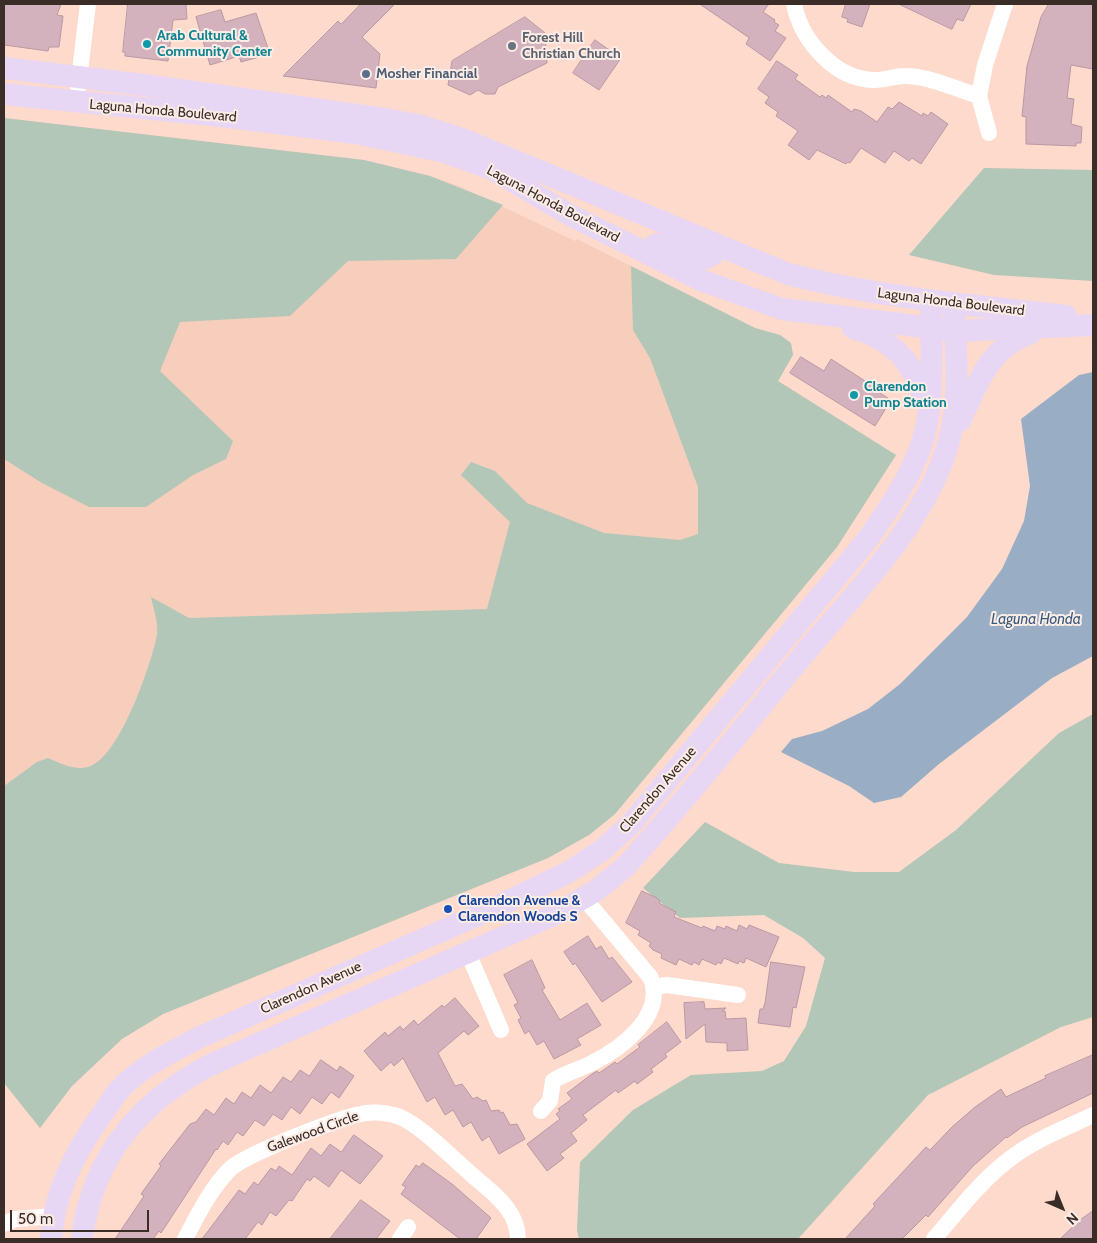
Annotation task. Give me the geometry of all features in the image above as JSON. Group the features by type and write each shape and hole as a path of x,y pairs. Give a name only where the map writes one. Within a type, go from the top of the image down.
{"main road":[{"name":"Laguna Honda Boulevard","path":"4,68 153,86 418,125 462,139 721,248 788,274 830,285 932,302 1093,318"},
{"name":"Laguna Honda Boulevard","path":"4,94 76,103 221,116 327,129 389,138 424,146 492,169 570,215 703,281 782,309 955,331 1093,325"},
{"path":"644,252 657,244 663,244 698,260 707,260 721,248"},
{"name":"Clarendon Avenue","path":"51,1239 53,1216 71,1164 92,1128 121,1088 155,1061 198,1038 492,909 567,873 601,851 631,824 868,539 907,476 921,446 926,422 932,302"},
{"name":"Clarendon Avenue","path":"82,1239 89,1203 102,1170 120,1139 138,1117 162,1094 185,1078 219,1061 556,914 584,898 620,872 633,859 886,554 925,496 944,456 958,382 954,304"},
{"path":"782,309 861,330 889,344 904,358 920,384 926,422"},
{"path":"944,456 979,378 989,362 1017,338 1051,327"},
{"path":"417,942 468,953 492,909"},
{"path":"67,1239 53,1216 74,1191 102,1170"}],"street":[{"path":"76,103 88,4"},
{"path":"794,4 806,34 822,56 852,75 874,80 906,76 979,96"},
{"path":"989,132 979,96 985,65 1005,4"},
{"path":"541,1111 550,1101 553,1081 601,1058 634,1032 651,1008 654,987 651,978 584,898"},
{"path":"468,953 501,1030"},
{"path":"654,987 667,985 738,995"},
{"name":"Galewood Circle","path":"185,1239 219,1183 239,1162 260,1151 350,1117 376,1113 391,1115 408,1122 485,1187 512,1216 518,1239"},
{"path":"934,1239 986,1180 1012,1157 1044,1138 1093,1115"},
{"path":"4,1224 15,1219 53,1216"}],"shaded area":[{"path":"4,118 364,160 430,176 461,187 575,241 577,239 755,328 780,335 791,343 793,355 778,381 896,455 837,547 615,814 589,835 548,858 163,1014 122,1039 72,1086 40,1128 4,1083"}],"green space":[{"path":"4,118 364,160 430,176 503,205 456,259 348,261 290,316 180,322 160,371 233,441 226,459 193,475 146,507 89,507 42,483 4,459"},
{"path":"984,168 1093,170 1093,281 994,275 909,255"},
{"path":"631,266 755,328 780,335 791,343 793,355 778,381 896,455 837,547 615,814 589,835 548,858 163,1014 122,1039 72,1086 40,1128 4,1083 4,786 37,762 48,758 67,766 88,767 100,760 111,747 132,709 154,649 157,626 151,597 189,618 487,609 510,522 461,475 471,462 495,471 527,503 604,533 680,540 698,534 698,487 650,358 633,330"},
{"path":"1093,714 1093,1017 1061,1027 928,1095 798,1239 579,1239 577,1230 580,1162 633,1110 691,1075 762,1071 784,1061 806,1026 825,958 803,938 764,915 680,918 643,888 705,822 779,863 854,872 899,872 956,830 1059,733"}],"water":[{"name":"Laguna Honda","path":"1093,372 1093,656 1052,678 939,764 901,797 874,803 849,786 781,752 792,739 822,731 868,709 900,684 967,617 1002,569 1024,521 1030,486 1021,419 1079,375"}],"building":[{"path":"4,4 61,4 57,15 63,16 59,47 49,47 48,51 4,45"},
{"path":"128,4 186,4 187,19 173,20 168,61 125,56 125,52 123,52"},
{"path":"361,4 395,4 362,37 380,54 376,88 283,76 338,21 341,24"},
{"path":"700,4 769,4 763,12 775,20 774,22 779,25 775,31 786,38 770,61 746,44 749,38"},
{"path":"846,4 870,4 862,27 847,22 848,19 842,17"},
{"path":"899,4 971,4 963,21 957,19 952,29"},
{"path":"1049,4 1093,4 1093,69 1071,65 1067,98 1074,99 1071,124 1082,127 1081,143 1076,143 1076,146 1026,144 1026,117 1022,116 1027,66 1041,17"},
{"path":"221,10 225,22 256,13 270,54 241,62 239,56 210,65 196,17"},
{"name":"Forest Hill Christian Church","path":"525,17 545,33 547,63 498,87 495,94 485,94 478,90 470,95 448,85 452,61"},
{"path":"595,40 621,58 599,90 573,73"},
{"path":"777,61 798,75 795,79 820,97 822,95 826,98 828,95 852,112 854,109 861,111 877,122 888,107 892,109 899,102 922,116 923,113 928,116 931,112 948,124 921,164 912,158 909,161 894,151 885,163 861,148 850,163 846,164 817,150 809,160 788,145 798,131 776,116 778,112 765,103 769,97 758,89"},
{"name":"Clarendon Pump Station","path":"801,357 824,371 831,359 891,400 875,426 790,373"},
{"path":"642,891 657,898 660,901 659,903 676,912 674,917 702,928 703,926 715,931 717,926 725,929 726,926 737,931 739,925 747,929 749,925 779,937 766,967 746,958 744,963 739,961 738,964 724,958 721,964 718,962 716,965 702,959 699,965 694,962 692,965 679,959 676,965 661,958 662,954 649,946 651,943 638,935 640,931 626,923"},
{"path":"588,936 596,949 601,946 609,959 612,957 632,982 602,1002 575,963 573,965 564,952"},
{"path":"532,960 545,988 542,990 560,1020 587,1003 601,1025 577,1039 581,1045 554,1059 544,1041 537,1045 529,1031 525,1034 518,1020 521,1018 514,1005 518,1003 504,975"},
{"path":"771,962 805,967 796,1008 793,1007 790,1027 758,1023 760,1009 763,1009 765,1003"},
{"path":"455,998 479,1026 468,1035 464,1031 438,1053 455,1086 462,1084 473,1099 477,1097 483,1101 486,1100 491,1111 499,1110 501,1113 503,1112 510,1125 517,1124 525,1139 499,1154 489,1136 482,1141 471,1122 463,1127 453,1110 445,1115 435,1097 427,1102 403,1058 394,1066 391,1062 381,1071 364,1051 385,1032 388,1036 400,1026 403,1030 414,1020 418,1025 442,1005 444,1007"},
{"path":"704,1002 705,1009 726,1008 722,1011 725,1011 726,1019 746,1018 748,1050 727,1051 727,1043 706,1042 705,1024 686,1039 684,1003"},
{"path":"667,1022 681,1042 665,1054 667,1057 651,1069 653,1072 637,1084 635,1081 618,1093 616,1090 583,1115 587,1120 571,1133 577,1141 560,1154 564,1158 547,1171 527,1144 560,1119 556,1114 560,1111 558,1109 572,1099 567,1093 597,1071 599,1073 615,1062 617,1064 640,1047 638,1045"},
{"path":"1093,1055 1093,1093 1022,1127 1006,1137 973,1166 928,1217 926,1215 902,1239 845,1239 875,1206 873,1204 926,1147 930,1150 975,1107 1001,1089 1006,1097 1046,1078 1045,1076"},
{"path":"321,1060 337,1071 340,1066 354,1076 339,1098 331,1092 322,1104 312,1097 300,1114 291,1107 282,1120 273,1114 264,1126 255,1120 243,1136 237,1132 228,1145 223,1141 216,1149 161,1233 159,1231 153,1239 115,1239 144,1196 141,1194 161,1166 159,1164 190,1124 196,1122 206,1109 214,1115 226,1098 234,1104 242,1092 251,1098 260,1085 271,1093 283,1077 291,1082 300,1070 309,1076"},
{"path":"354,1135 383,1156 360,1184 341,1170 329,1187 314,1176 310,1181 307,1179 292,1201 289,1200 276,1216 270,1212 262,1225 258,1222 245,1239 202,1239 239,1190 245,1194 254,1182 258,1185 271,1168 276,1171 279,1166 292,1175 311,1148 321,1156 330,1144 341,1152"},
{"path":"423,1163 452,1184 491,1218 476,1239 460,1239 401,1194 406,1187 402,1185 416,1165 419,1167"},
{"path":"361,1200 390,1221 376,1239 330,1239"},
{"path":"1093,1211 1093,1239 1060,1239 1080,1220"}],"place":[{"name":"Arab Cultural & Community Center","path":"147,44"},
{"name":"Forest Hill Christian Church","path":"512,46"},
{"name":"Mosher Financial","path":"366,74"},
{"name":"Clarendon Pump Station","path":"854,395"},
{"name":"Clarendon Avenue & Clarendon Woods S","path":"448,909"}]}
